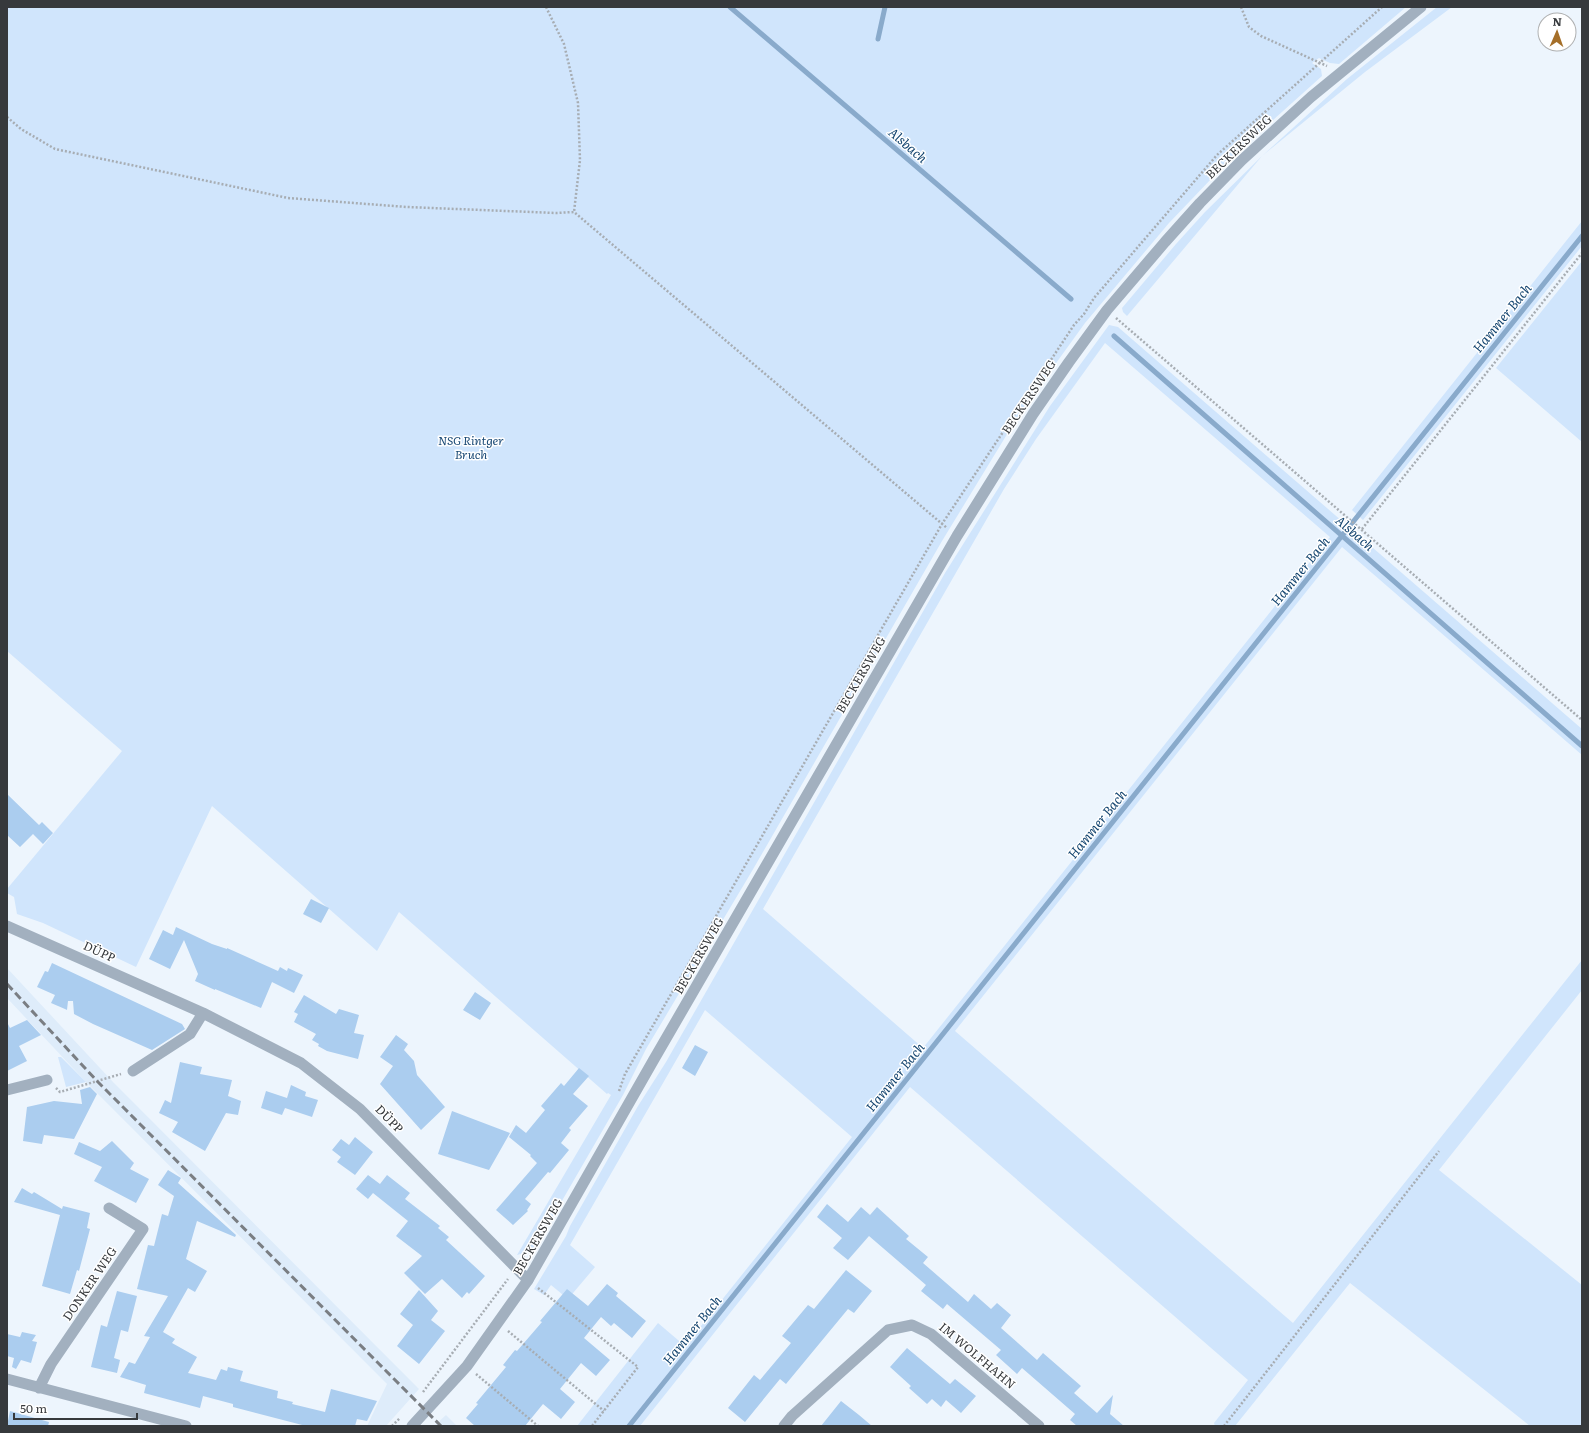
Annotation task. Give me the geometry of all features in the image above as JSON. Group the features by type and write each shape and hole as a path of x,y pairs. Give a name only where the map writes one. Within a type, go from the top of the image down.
{"street":[{"name":"BECKERSWEG","path":"412,1426 467,1366 528,1280 956,536 1033,414 1107,310 1200,203 1242,160 1340,73 1421,7"},
{"name":"DÜPP","path":"7,926 203,1012 301,1063 360,1109 528,1280"},
{"path":"133,1071 190,1034 203,1012"},
{"path":"7,1090 47,1080"},
{"name":"DONKER WEG","path":"39,1388 51,1364 143,1229 110,1208"},
{"name":"IM WOLFHAHN","path":"784,1426 792,1416 888,1330 912,1325 931,1334 1039,1426"},
{"path":"7,1379 186,1426"}],"path":[{"path":"546,7 564,44 578,103 580,160 574,212"},
{"path":"1241,7 1249,27 1261,36 1320,62 1340,73"},
{"path":"7,117 21,129 56,148 288,198 407,208 556,213 574,212 956,536"},
{"path":"1362,529 1582,253"},
{"path":"1107,310 1582,720"},
{"path":"47,1080 60,1092 133,1071"},
{"path":"1224,1426 1439,1152"},
{"path":"528,1280 638,1368 592,1426"},
{"path":"498,1323 604,1411"},
{"path":"467,1366 538,1426"}],"shaded area":[{"path":"7,968 113,1082 419,1389 386,1426 367,1426 387,1384 86,1082 7,998"},
{"path":"446,1415 457,1426 434,1426"}],"green space":[{"name":"NSG Rintger Bruch","path":"7,7 1406,7 1339,64 1330,63 1319,58 1312,63 1321,69 1322,76 1234,155 1169,223 1085,323 1020,413 942,541 752,871 646,1049 623,1095 548,1225 531,1251 517,1255 611,1095 608,1093 607,1094 399,912 377,951 212,806 136,967 43,923 17,914 14,897 7,893 7,889 122,751 7,651"},
{"path":"1437,7 1452,7 1365,72 1262,156 1347,79"},
{"path":"1262,156 1127,316 1123,312 1122,308 1176,244 1205,212"},
{"path":"1582,221 1582,246 1363,520 1352,510"},
{"path":"1582,261 1582,442 1496,368"},
{"path":"1109,325 1118,327 1582,729 1582,755 1342,547 955,1031 1293,1323 1582,960 1582,990 1439,1170 1582,1285 1582,1426 1530,1426 1350,1283 1235,1426 1215,1426 1214,1423 1248,1380 910,1087 640,1426 577,1426 658,1323 685,1346 852,1137 705,1010 570,1245 595,1267 568,1299 551,1285 544,1295 534,1289 566,1236 570,1226 638,1106 666,1062 945,573 1050,406","holes":["1105,343 1330,537 923,1048 763,909 1004,489 1036,439"]},
{"path":"58,1057 61,1057 86,1082 66,1087"}],"building":[{"path":"7,794 39,825 42,822 53,833 43,844 33,834 20,847 7,835"},
{"path":"311,899 329,908 321,923 303,914"},
{"path":"176,927 212,944 227,948 278,971 280,967 287,971 288,968 303,975 294,993 272,982 261,1008 195,981 198,974 184,940 170,969 149,959 163,930 173,935"},
{"path":"52,963 182,1024 185,1029 152,1050 93,1024 74,1014 73,1001 68,1001 67,1010 51,1003 55,995 37,987 45,971 48,972"},
{"path":"475,992 491,1003 480,1020 463,1010"},
{"path":"304,995 336,1014 339,1009 359,1015 354,1033 364,1035 358,1059 327,1051 318,1046 319,1044 312,1040 316,1034 294,1022 298,1014 294,1012"},
{"path":"27,1020 41,1035 19,1046 27,1061 7,1071 7,1022 10,1028"},
{"path":"396,1035 408,1044 404,1050 414,1061 417,1075 445,1107 421,1130 380,1084 393,1066 380,1057"},
{"path":"695,1045 708,1052 695,1076 682,1068"},
{"path":"180,1062 202,1067 200,1074 232,1080 228,1096 241,1101 238,1115 226,1113 205,1151 172,1132 178,1122 159,1113 165,1100 171,1103"},
{"path":"579,1068 589,1076 573,1094 588,1106 569,1128 571,1130 561,1143 569,1150 550,1173 548,1172 525,1199 531,1204 527,1210 528,1211 513,1225 496,1210 537,1163 530,1156 531,1155 509,1137 516,1125 526,1133 545,1110 541,1106 561,1083 564,1086"},
{"path":"291,1085 306,1092 305,1096 318,1100 312,1117 285,1108 282,1115 261,1108 266,1091 287,1098"},
{"path":"90,1087 97,1094 74,1139 44,1135 42,1144 23,1141 27,1107 54,1101 82,1104 80,1090"},
{"path":"452,1111 510,1133 489,1170 438,1154"},
{"path":"355,1137 373,1152 355,1175 337,1162 341,1157 332,1150 341,1139 349,1145"},
{"path":"112,1141 134,1163 130,1169 149,1179 136,1203 94,1181 102,1167 74,1154 79,1142 100,1151"},
{"path":"168,1170 181,1178 178,1183 236,1235 235,1237 197,1221 186,1259 207,1271 195,1292 188,1288 163,1332 175,1339 172,1343 197,1357 188,1373 216,1380 221,1369 227,1371 228,1367 243,1371 240,1381 278,1391 277,1398 293,1402 292,1404 325,1412 331,1389 377,1401 367,1421 357,1419 355,1426 306,1426 233,1407 233,1404 203,1396 200,1408 144,1393 146,1385 120,1377 129,1362 135,1364 150,1337 144,1336 168,1296 137,1289 148,1245 154,1246 162,1214 168,1216 174,1196 158,1185"},
{"path":"368,1175 380,1184 387,1175 410,1193 405,1199 440,1226 438,1228 449,1237 446,1240 485,1276 469,1294 467,1292 462,1298 442,1279 425,1294 404,1273 422,1256 396,1236 408,1221 373,1193 368,1199 356,1189"},
{"path":"22,1188 32,1194 34,1192 62,1209 63,1206 90,1213 87,1228 90,1229 79,1271 77,1270 70,1294 42,1286 60,1215 14,1202"},
{"path":"827,1204 848,1222 861,1207 870,1215 877,1207 909,1236 906,1239 928,1257 923,1263 968,1302 974,1294 991,1309 997,1303 1011,1315 1001,1328 1037,1360 1043,1353 1081,1386 1074,1393 1097,1413 1113,1395 1110,1414 1124,1426 1077,1426 1070,1420 1075,1414 1022,1368 1017,1374 996,1355 1001,1350 947,1304 943,1309 921,1291 926,1285 869,1236 848,1260 833,1248 842,1238 817,1217"},
{"path":"846,1270 872,1291 854,1313 848,1309 786,1384 780,1379 745,1422 728,1408 754,1375 760,1380 791,1343 782,1336 808,1305 814,1309"},
{"path":"607,1284 618,1293 616,1296 646,1321 632,1338 614,1323 611,1326 601,1317 584,1338 610,1360 596,1376 581,1363 560,1389 575,1402 561,1419 543,1404 525,1426 475,1426 466,1418 478,1404 476,1403 506,1367 503,1365 542,1322 540,1321 567,1289 588,1306"},
{"path":"419,1290 438,1311 431,1320 445,1331 419,1364 397,1346 413,1325 400,1314"},
{"path":"117,1291 137,1296 128,1332 121,1330 114,1358 120,1360 117,1373 91,1367 101,1325 107,1327"},
{"path":"22,1332 36,1335 32,1341 37,1342 31,1363 21,1360 16,1369 12,1367 14,1358 7,1356 7,1334 20,1337"},
{"path":"907,1348 950,1384 955,1379 976,1396 961,1413 946,1400 941,1407 932,1399 927,1404 909,1388 911,1386 890,1367"},
{"path":"841,1401 859,1415 872,1426 821,1426"},
{"path":"10,1411 49,1422 48,1426 7,1426"}],"waterway":[{"name":"Alsbach","path":"730,7 1071,299"},
{"path":"878,39 885,7"},
{"name":"Hammer Bach","path":"629,1426 1582,236"},
{"name":"Alsbach","path":"1114,336 1582,746"}],"railway":[{"path":"7,984 97,1081 441,1426"}]}
